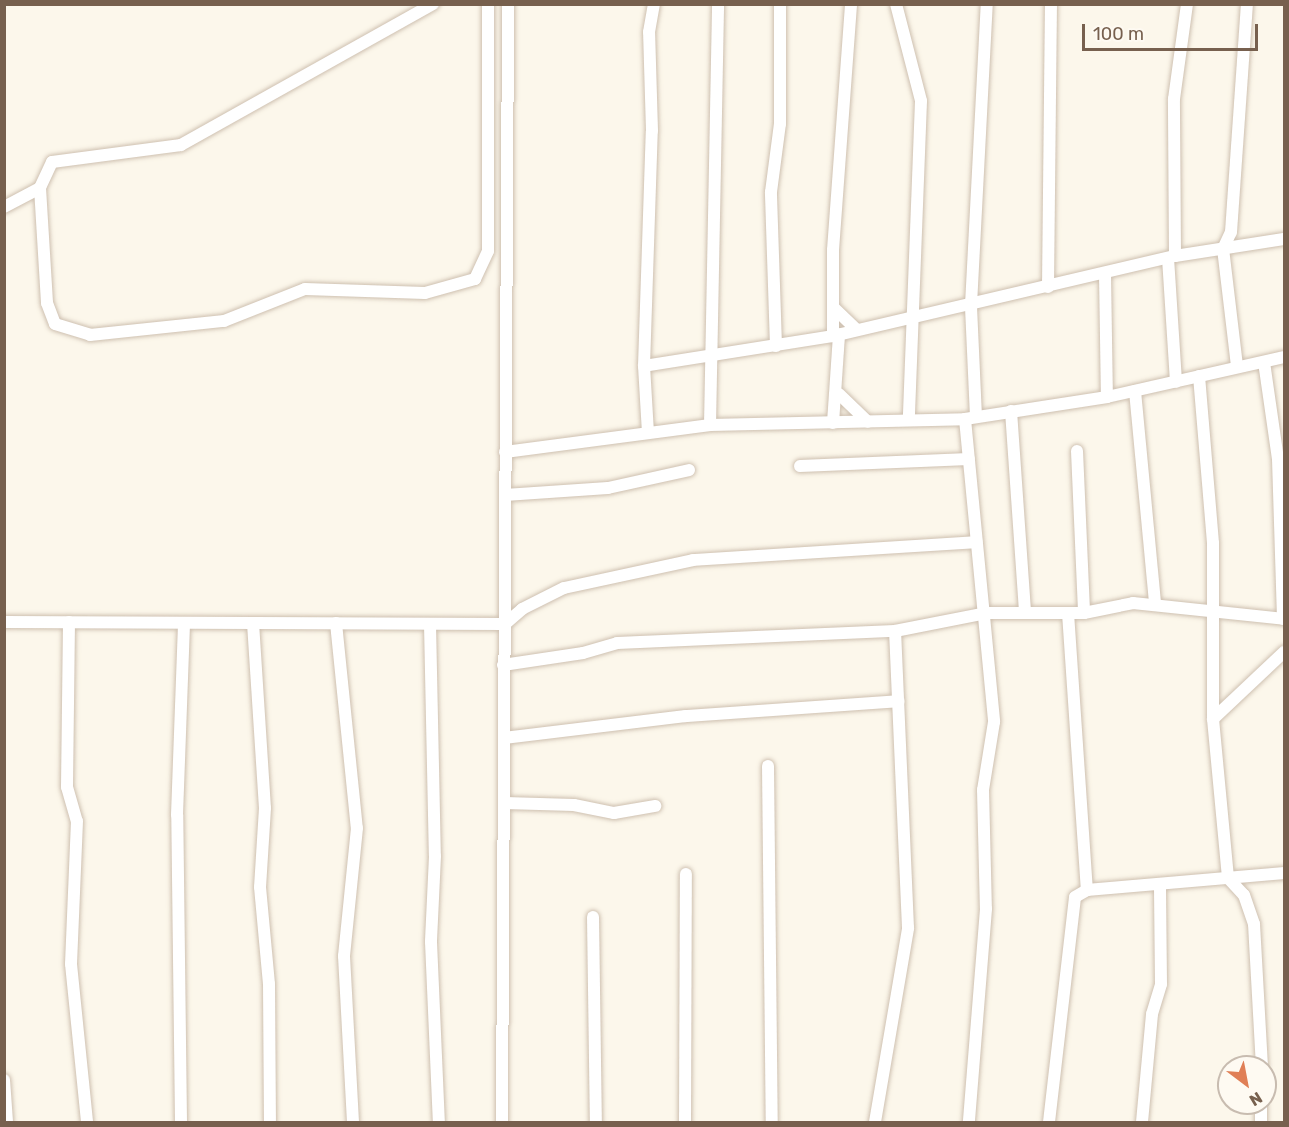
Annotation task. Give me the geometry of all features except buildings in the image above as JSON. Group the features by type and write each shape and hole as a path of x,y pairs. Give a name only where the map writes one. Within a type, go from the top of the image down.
{"street":[{"path":"433,4 201,136 160,149 61,158 46,170 40,188 50,316 64,331 77,334 224,321 305,289 425,294 461,285 482,272 488,251 488,4"},
{"path":"502,1122 508,4"},
{"path":"648,433 644,366 652,142 649,32 654,4"},
{"path":"710,425 718,4"},
{"path":"776,346 771,192 780,116 780,4"},
{"path":"833,423 839,394 834,366 836,335 833,307 851,4"},
{"path":"896,4 921,101 915,317 909,420"},
{"path":"969,1122 986,909 984,790 994,722 987,676 987,614 976,542 969,459 971,304 987,4"},
{"path":"1048,287 1051,4"},
{"path":"1176,382 1171,257 1174,99 1187,4"},
{"path":"1237,366 1223,249 1231,232 1246,4"},
{"path":"4,207 40,188"},
{"path":"644,366 713,358 836,335 1171,257 1284,239"},
{"path":"1105,274 1107,397"},
{"path":"833,307 857,330"},
{"path":"505,452 710,425 970,418 1107,397 1284,357"},
{"path":"503,665 583,653 616,642 895,631 987,614 1084,613 1155,604 1209,614 1284,619 1278,459 1264,362"},
{"path":"1199,376 1213,543 1209,614 1213,719 1228,878 1244,895 1254,924 1261,1055"},
{"path":"1135,391 1155,604"},
{"path":"839,394 868,422"},
{"path":"1011,411 1025,613"},
{"path":"1077,451 1084,613"},
{"path":"801,466 969,459"},
{"path":"505,495 608,488 689,470"},
{"path":"4,622 505,624 522,609 564,588 693,560 976,542"},
{"path":"1068,613 1087,890"},
{"path":"69,622 67,787 77,821 71,964 87,1122"},
{"path":"181,1122 177,815 183,623"},
{"path":"253,623 266,808 260,887 268,984 270,1122"},
{"path":"336,623 357,828 344,956 353,1122"},
{"path":"430,624 435,856 431,942 439,1122"},
{"path":"875,1122 908,928 895,631"},
{"path":"1213,719 1284,651"},
{"path":"504,738 686,716 898,701"},
{"path":"768,766 772,1122"},
{"path":"505,803 574,805 614,813 655,806"},
{"path":"1049,1122 1071,905 1087,890 1284,873"},
{"path":"686,874 686,1122"},
{"path":"1142,1122 1152,1014 1161,984 1160,884"},
{"path":"593,917 596,1122"},
{"path":"4,1080 7,1122"}]}
